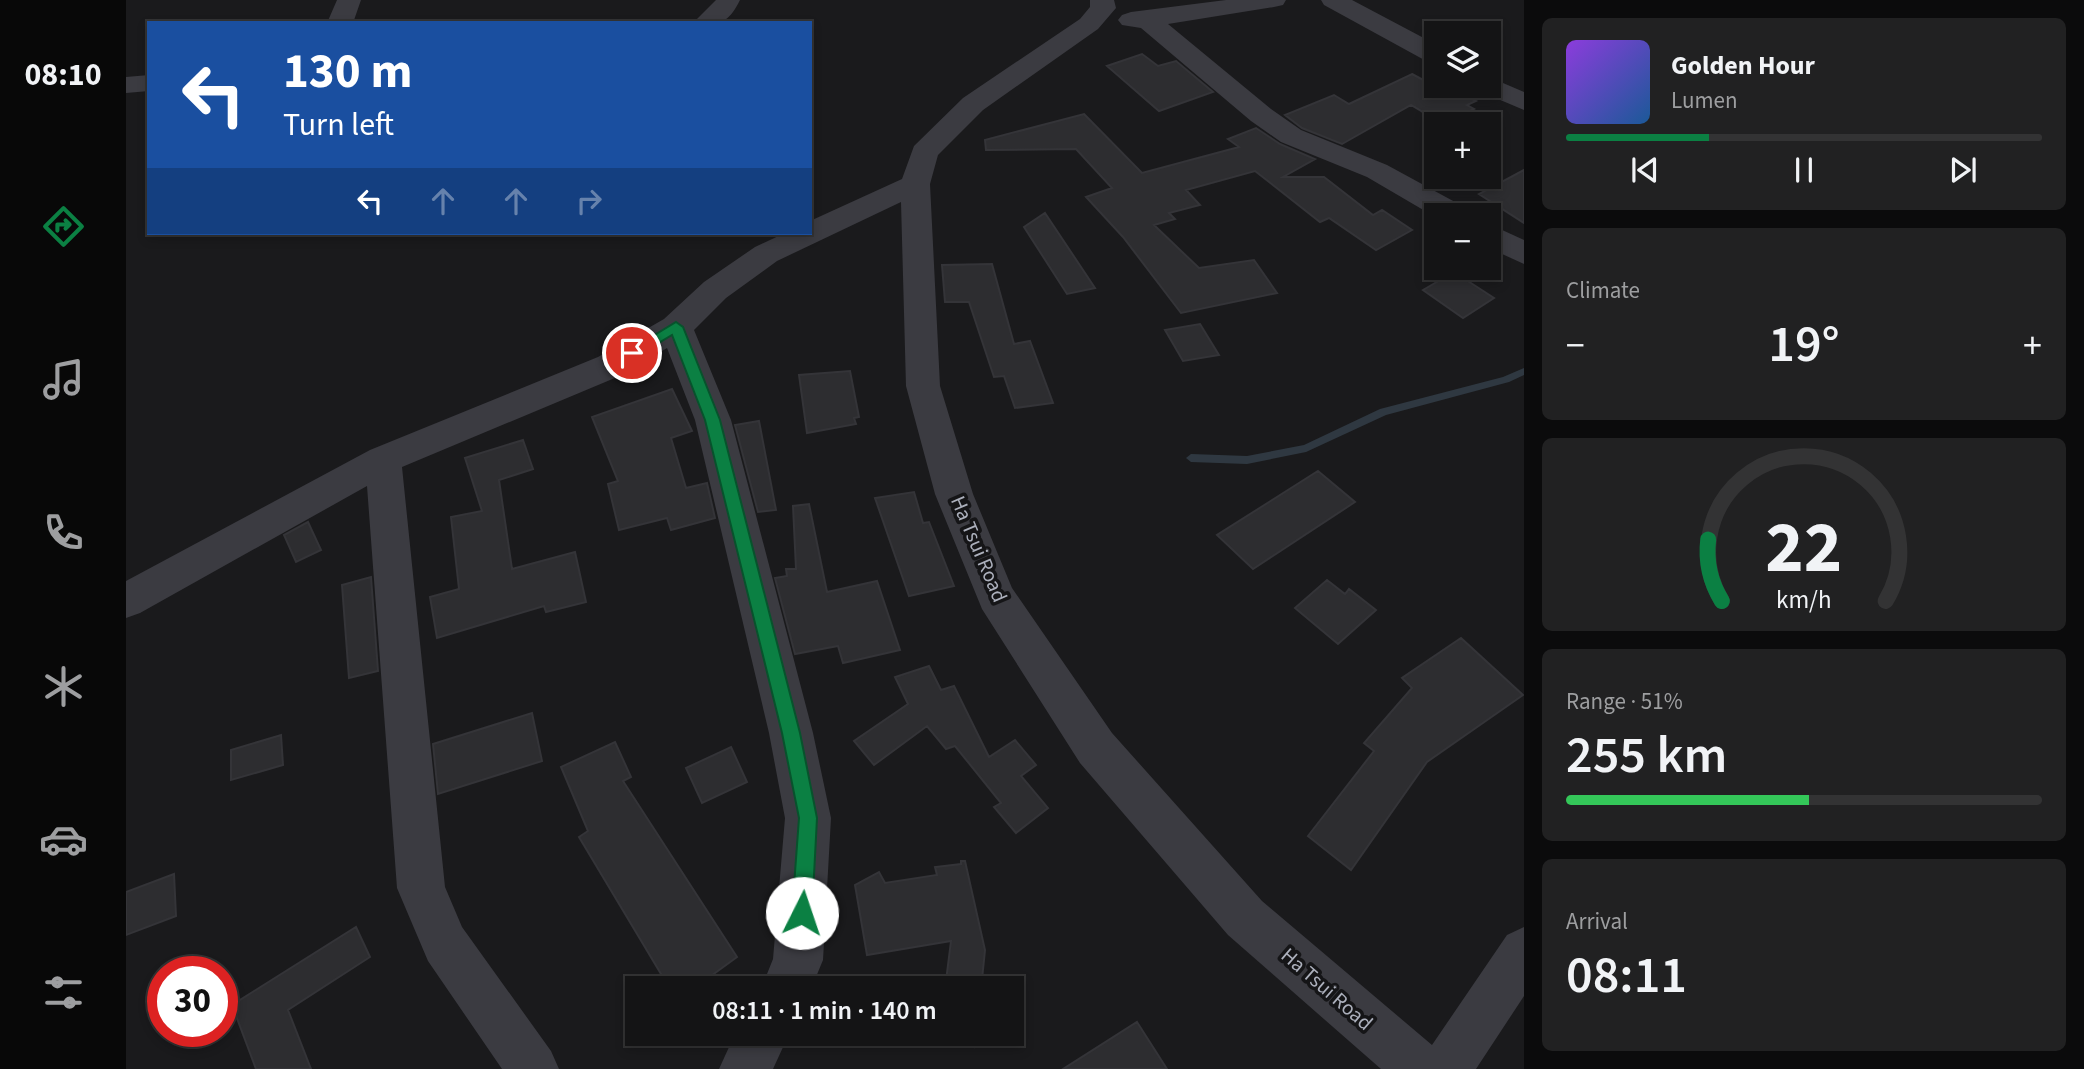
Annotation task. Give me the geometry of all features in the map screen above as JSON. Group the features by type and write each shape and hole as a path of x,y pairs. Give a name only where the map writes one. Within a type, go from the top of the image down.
{"street":[{"path":"341,21 349,0"},
{"path":"708,21 722,11 728,0"},
{"path":"1103,4 1130,20 1147,20 1274,0"},
{"path":"1333,0 1424,49"},
{"name":"Ha Tsui Road","path":"1103,4 1089,24 1059,48 973,104 924,152 915,184 923,386 954,494 996,597 1096,748 1245,918 1420,1069"},
{"path":"1147,20 1261,115 1291,136 1377,171 1434,203"},
{"path":"126,85 147,83"},
{"path":"1501,91 1524,102"},
{"path":"812,232 915,184"},
{"path":"126,601 383,460 610,366 676,327 715,289 766,254 806,235"},
{"path":"1501,241 1524,254"},
{"path":"676,327 713,420 791,733 808,818 798,960 791,976"},
{"path":"383,460 421,888 445,944 533,1069"},
{"path":"1447,1069 1524,952"},
{"path":"745,1069 757,1046"}],"building":[{"path":"1142,54 1158,66 1176,61 1213,92 1159,111 1107,66"},
{"path":"1412,74 1424,80 1424,98 1470,98 1476,101 1467,105 1474,109 1468,112 1424,113 1411,105 1342,144 1302,128 1285,115 1334,95 1349,104"},
{"path":"1084,114 1142,173 1239,147 1228,139 1256,128 1280,144 1315,159 1283,177 1324,177 1373,215 1382,210 1412,230 1376,250 1329,218 1320,222 1255,171 1186,190 1200,205 1169,213 1175,219 1154,225 1199,268 1254,260 1277,293 1181,313 1123,237 1086,197 1112,188 1076,149 986,150 985,140"},
{"path":"1524,170 1524,223 1501,208 1501,203 1493,203 1479,194 1488,189 1501,189 1501,182"},
{"path":"1045,213 1095,288 1067,294 1024,227"},
{"path":"992,264 1014,344 1030,341 1053,403 1015,408 1004,376 994,377 969,302 945,302 942,265"},
{"path":"1440,280 1466,280 1494,298 1463,318 1423,290"},
{"path":"1200,324 1219,355 1183,361 1165,330"},
{"path":"850,371 859,417 854,418 856,424 807,433 799,375"},
{"path":"672,389 692,431 671,438 686,488 707,483 715,518 671,530 667,518 619,530 608,484 618,481 592,417"},
{"path":"759,421 776,510 758,512 735,425"},
{"path":"523,440 533,469 499,480 512,569 575,552 586,602 546,612 544,606 437,638 430,597 459,589 451,517 482,511 465,458"},
{"path":"1318,471 1355,502 1253,569 1217,535"},
{"path":"914,492 923,523 929,522 954,586 909,596 875,498"},
{"path":"809,504 827,592 877,581 900,650 843,663 838,646 795,654 775,578 787,576 786,569 796,569 793,506"},
{"path":"308,522 321,550 296,562 284,535"},
{"path":"371,577 378,671 349,678 342,585"},
{"path":"1327,580 1345,594 1349,589 1376,610 1338,644 1295,608"},
{"path":"1461,638 1523,695 1427,762 1351,870 1308,836 1374,751 1364,743 1412,688 1402,678"},
{"path":"929,666 941,690 954,686 989,757 1015,740 1036,765 1021,776 1048,808 1016,833 994,807 1001,803 955,746 946,749 927,726 874,765 854,741 908,704 895,677"},
{"path":"532,713 542,761 438,794 433,744"},
{"path":"281,735 283,765 231,780 231,750"},
{"path":"615,742 631,777 623,781 737,957 711,976 662,976 579,837 588,831 561,767"},
{"path":"731,747 747,782 702,803 686,768"},
{"path":"961,861 965,861 985,950 982,976 947,976 951,941 867,955 855,885 879,872 885,883 937,875 935,867 961,864"},
{"path":"174,874 176,916 126,935 126,892"},
{"path":"356,927 370,957 288,1010 311,1069 256,1069 238,1021 238,1001"},
{"path":"1137,1022 1167,1069 1063,1069"}],"waterway":[{"path":"1191,458 1247,460 1306,448 1383,412 1506,380 1524,371"}],"route":[{"path":"632,353 676,327 713,420 791,733 808,818 802,913"}]}
